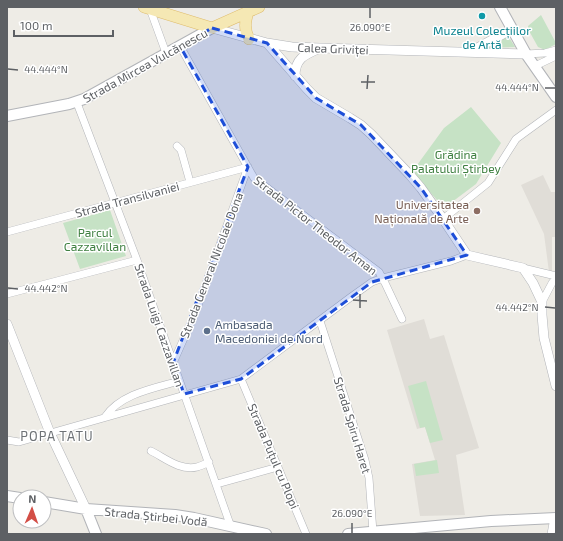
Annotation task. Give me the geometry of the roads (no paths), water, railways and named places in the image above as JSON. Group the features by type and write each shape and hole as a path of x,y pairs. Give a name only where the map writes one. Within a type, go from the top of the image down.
{"main road":[{"path":"212,28 259,7"},
{"path":"500,7 526,54 556,97"},
{"name":"Calea Griviței","path":"147,8 212,28"},
{"path":"248,12 245,19 245,25 249,39"},
{"name":"Strada Mircea Vulcănescu","path":"7,116 77,102 84,99 212,28"},
{"name":"Strada Știrbei Vodă","path":"52,503 86,508 175,515 266,534"},
{"path":"86,508 96,534"},
{"path":"348,534 407,532 490,521 555,518"}],"street":[{"path":"147,8 166,53"},
{"name":"Calea Griviței","path":"212,28 249,39 292,47 526,54"},
{"path":"471,52 512,29"},
{"path":"267,43 306,89 316,98 361,125 371,134 421,188 467,255"},
{"name":"Strada Pictor Theodor Aman","path":"180,46 254,178 377,271 383,278"},
{"path":"295,76 295,69 301,59 320,48"},
{"path":"526,54 545,53 556,50"},
{"path":"535,66 556,56"},
{"name":"Strada Luigi Cazzavillan","path":"77,102 137,260 231,527"},
{"path":"443,219 488,183 516,139 556,110"},
{"path":"177,146 181,150 190,182"},
{"name":"Strada Transilvaniei","path":"7,232 248,167"},
{"name":"Strada General Nicolae Dona","path":"173,363 196,311 248,167"},
{"path":"7,440 19,442 50,434 184,394 241,379 372,282 451,261 467,255 556,277 542,302"},
{"path":"7,294 137,260"},
{"path":"523,268 533,283 542,302 545,340 554,372 556,386"},
{"path":"383,278 402,319"},
{"name":"Strada Spiru Haret","path":"320,321 365,460 369,478 373,532"},
{"path":"7,324 50,434 86,508"},
{"name":"Strada Puțul cu Plopi","path":"241,379 306,534"},
{"path":"105,417 113,407 126,399 141,392 179,380"},
{"path":"151,451 182,467 197,467 209,462"},
{"path":"217,484 278,467"},
{"path":"551,534 555,518"}],"place":[{"name":"Muzeul Colecțiilor de Artă","path":"482,16"},
{"name":"Universitatea Națională de Arte","path":"477,211"},
{"name":"Ambasada Macedoniei de Nord","path":"207,331"}],"district":[{"name":"POPA TATU","path":"57,436"}],"park label":[{"name":"Grădina Palatului Știrbey","path":"456,161"},
{"name":"Parcul Cazzavillan","path":"95,239"}]}
